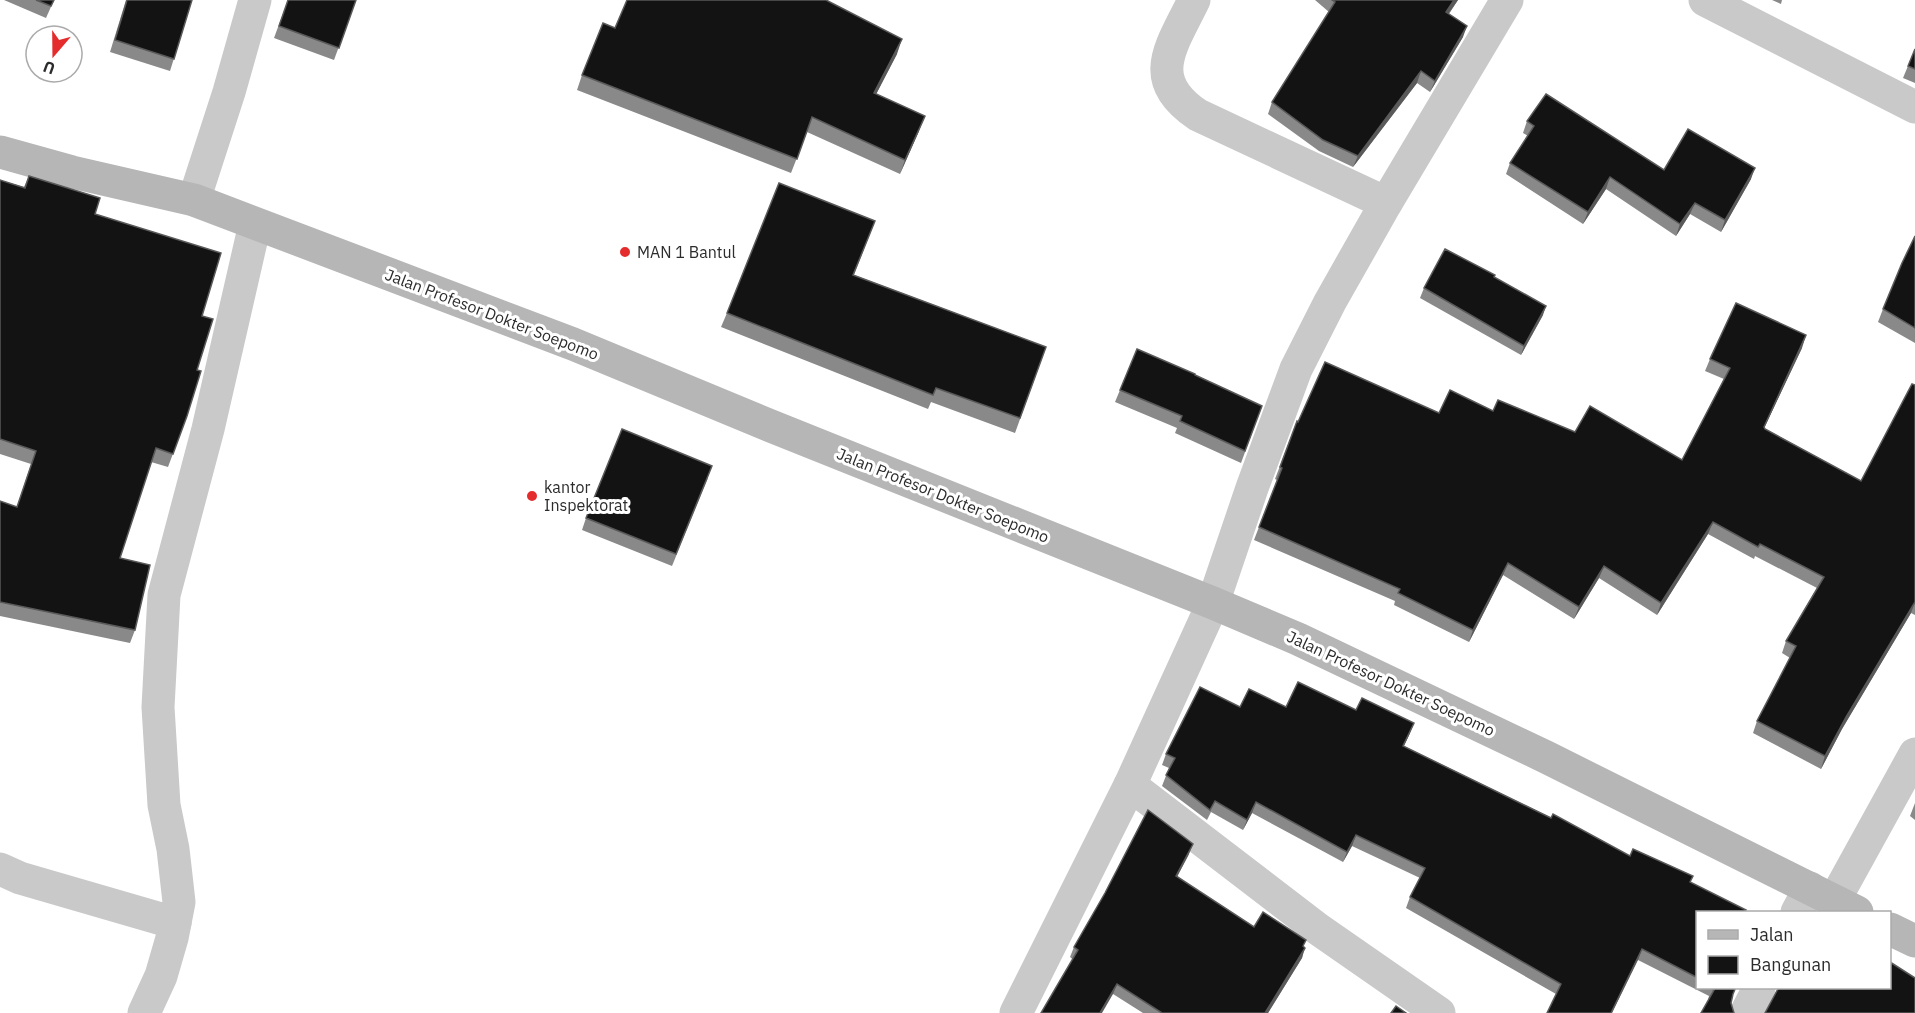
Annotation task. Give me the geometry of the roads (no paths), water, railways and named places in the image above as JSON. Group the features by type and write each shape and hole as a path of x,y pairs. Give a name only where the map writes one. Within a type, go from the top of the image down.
{"main road":[{"name":"Jalan Profesor Dokter Soepomo","path":"0,152 72,172 194,200 573,344 1213,603 1298,639 1525,747 1825,904"},
{"path":"1891,929 1915,941"}],"street":[{"path":"194,200 229,92 255,0"},
{"path":"1194,0 1172,48 1166,70 1167,80 1173,93 1184,105 1198,115 1386,203"},
{"path":"1016,1013 1130,785 1213,603 1296,369 1330,302 1386,203 1507,0"},
{"path":"1705,0 1915,107"},
{"path":"144,1013 161,976 179,902 173,849 164,805 158,707 164,595 207,429 255,224"},
{"path":"1825,904 1915,754"},
{"path":"1130,785 1318,929 1439,1013"},
{"path":"0,869 20,878 175,923"},
{"path":"1746,1013 1758,989"}],"place":[{"name":"MAN 1 Bantul","path":"625,252"},
{"name":"kantor Inspektorat","path":"532,496"}]}
